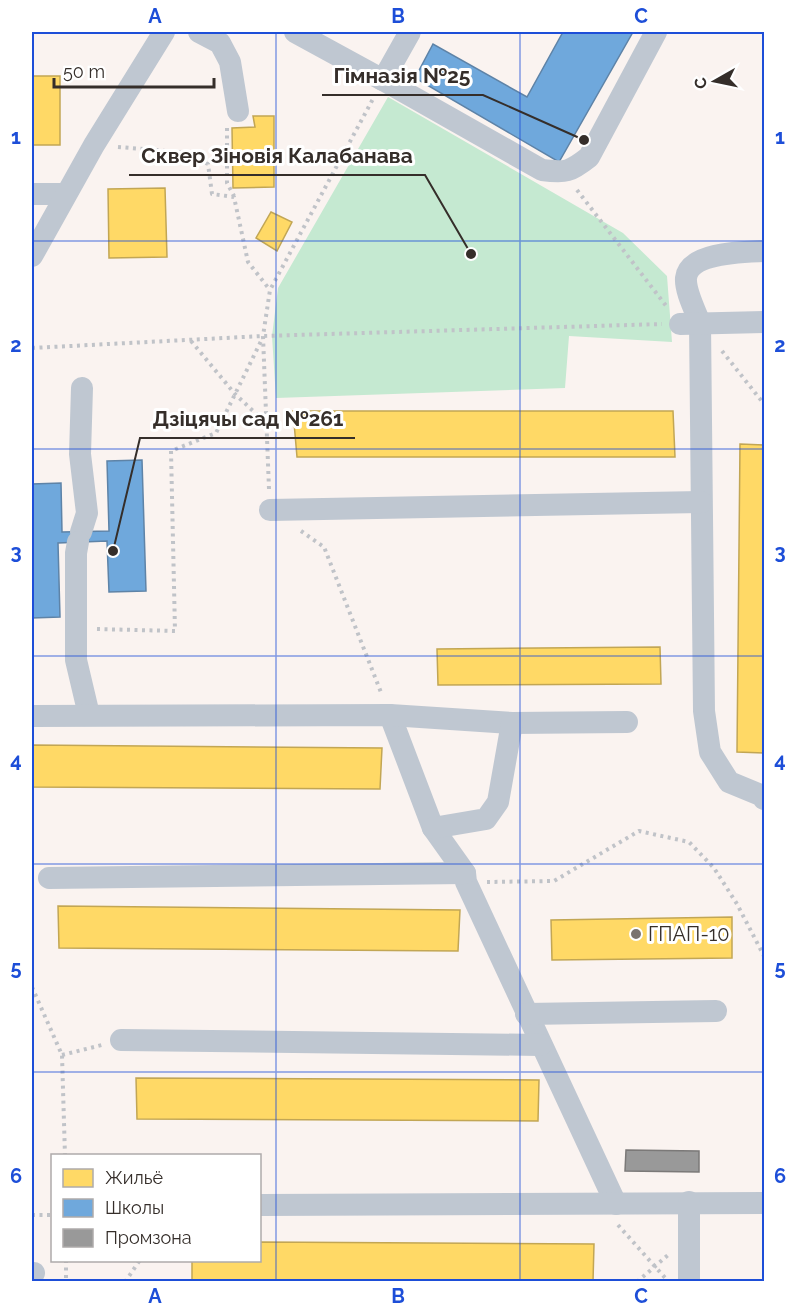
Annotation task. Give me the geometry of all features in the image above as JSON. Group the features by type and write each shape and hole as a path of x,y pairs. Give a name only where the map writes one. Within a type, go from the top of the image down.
{"street":[{"path":"32,256 94,145 165,32"},
{"path":"199,32 220,43 230,62 238,111"},
{"path":"295,32 542,170 563,172 578,166 589,157 656,32"},
{"path":"383,80 410,32"},
{"path":"32,194 65,194"},
{"path":"765,251 727,254 698,261 688,269 686,280 701,502 704,711 710,752 729,782 763,796 765,799"},
{"path":"690,323 765,322"},
{"path":"82,388 80,454 87,513 76,553 76,660 90,715"},
{"path":"270,510 701,502"},
{"path":"390,715 433,828 466,878 541,1045 607,1203"},
{"path":"32,716 390,715 512,723 627,722"},
{"path":"433,828 486,819 498,802 512,723"},
{"path":"49,878 466,878"},
{"path":"526,1014 716,1011"},
{"path":"120,1040 541,1045"},
{"path":"689,1202 689,1281"},
{"path":"261,1205 765,1203"}],"path":[{"path":"383,80 270,290 263,336 270,510 324,547 390,715"},
{"path":"238,111 227,116 227,183 234,197 248,262 270,290"},
{"path":"94,145 179,152 208,164 212,194 234,197"},
{"path":"563,172 690,323"},
{"path":"32,348 263,336 690,323"},
{"path":"76,629 175,631 171,451 216,433 263,336"},
{"path":"191,341 235,394 267,425"},
{"path":"721,350 765,404"},
{"path":"466,878 554,881 639,831 689,842 714,868 737,904 765,956"},
{"path":"32,987 62,1055 64,1154"},
{"path":"62,1055 120,1040"},
{"path":"607,1203 668,1281"},
{"path":"32,1215 51,1215"},
{"path":"637,1281 689,1237"},
{"path":"66,1262 66,1281"},
{"path":"125,1281 139,1262"}],"green space":[{"path":"388,97 623,233 667,276 672,342 569,336 565,388 276,398 272,336 278,288"}],"building: Жильё":[{"path":"32,76 60,76 60,145 32,145"},
{"path":"253,116 274,116 274,187 233,188 232,128 255,127"},
{"path":"165,188 167,257 109,258 108,189"},
{"path":"271,212 292,222 277,251 256,238"},
{"path":"293,411 673,411 675,457 297,457"},
{"path":"740,444 764,445 764,753 737,752"},
{"path":"660,647 661,684 438,685 437,649"},
{"path":"32,745 382,748 380,789 32,787"},
{"path":"58,906 460,910 458,951 59,948"},
{"path":"732,917 732,958 552,960 551,920"},
{"path":"136,1078 539,1080 538,1121 137,1119"},
{"path":"261,1242 594,1244 593,1282 192,1282 192,1262 261,1262"}],"building: Школы":[{"path":"563,32 633,32 559,162 415,78 433,44 527,97"},
{"path":"142,460 146,591 109,592 107,541 58,543 60,617 32,618 32,484 61,483 62,532 109,531 107,461"}],"building: Промзона":[{"path":"626,1150 699,1151 699,1172 625,1171"}],"place":[{"name":"Гімназія №25","path":"584,140"},
{"name":"Сквер Зіновія Калабанава","path":"471,254"},
{"name":"Дзіцячы сад №261","path":"113,551"},
{"name":"ГПАП-10","path":"636,934"}]}
